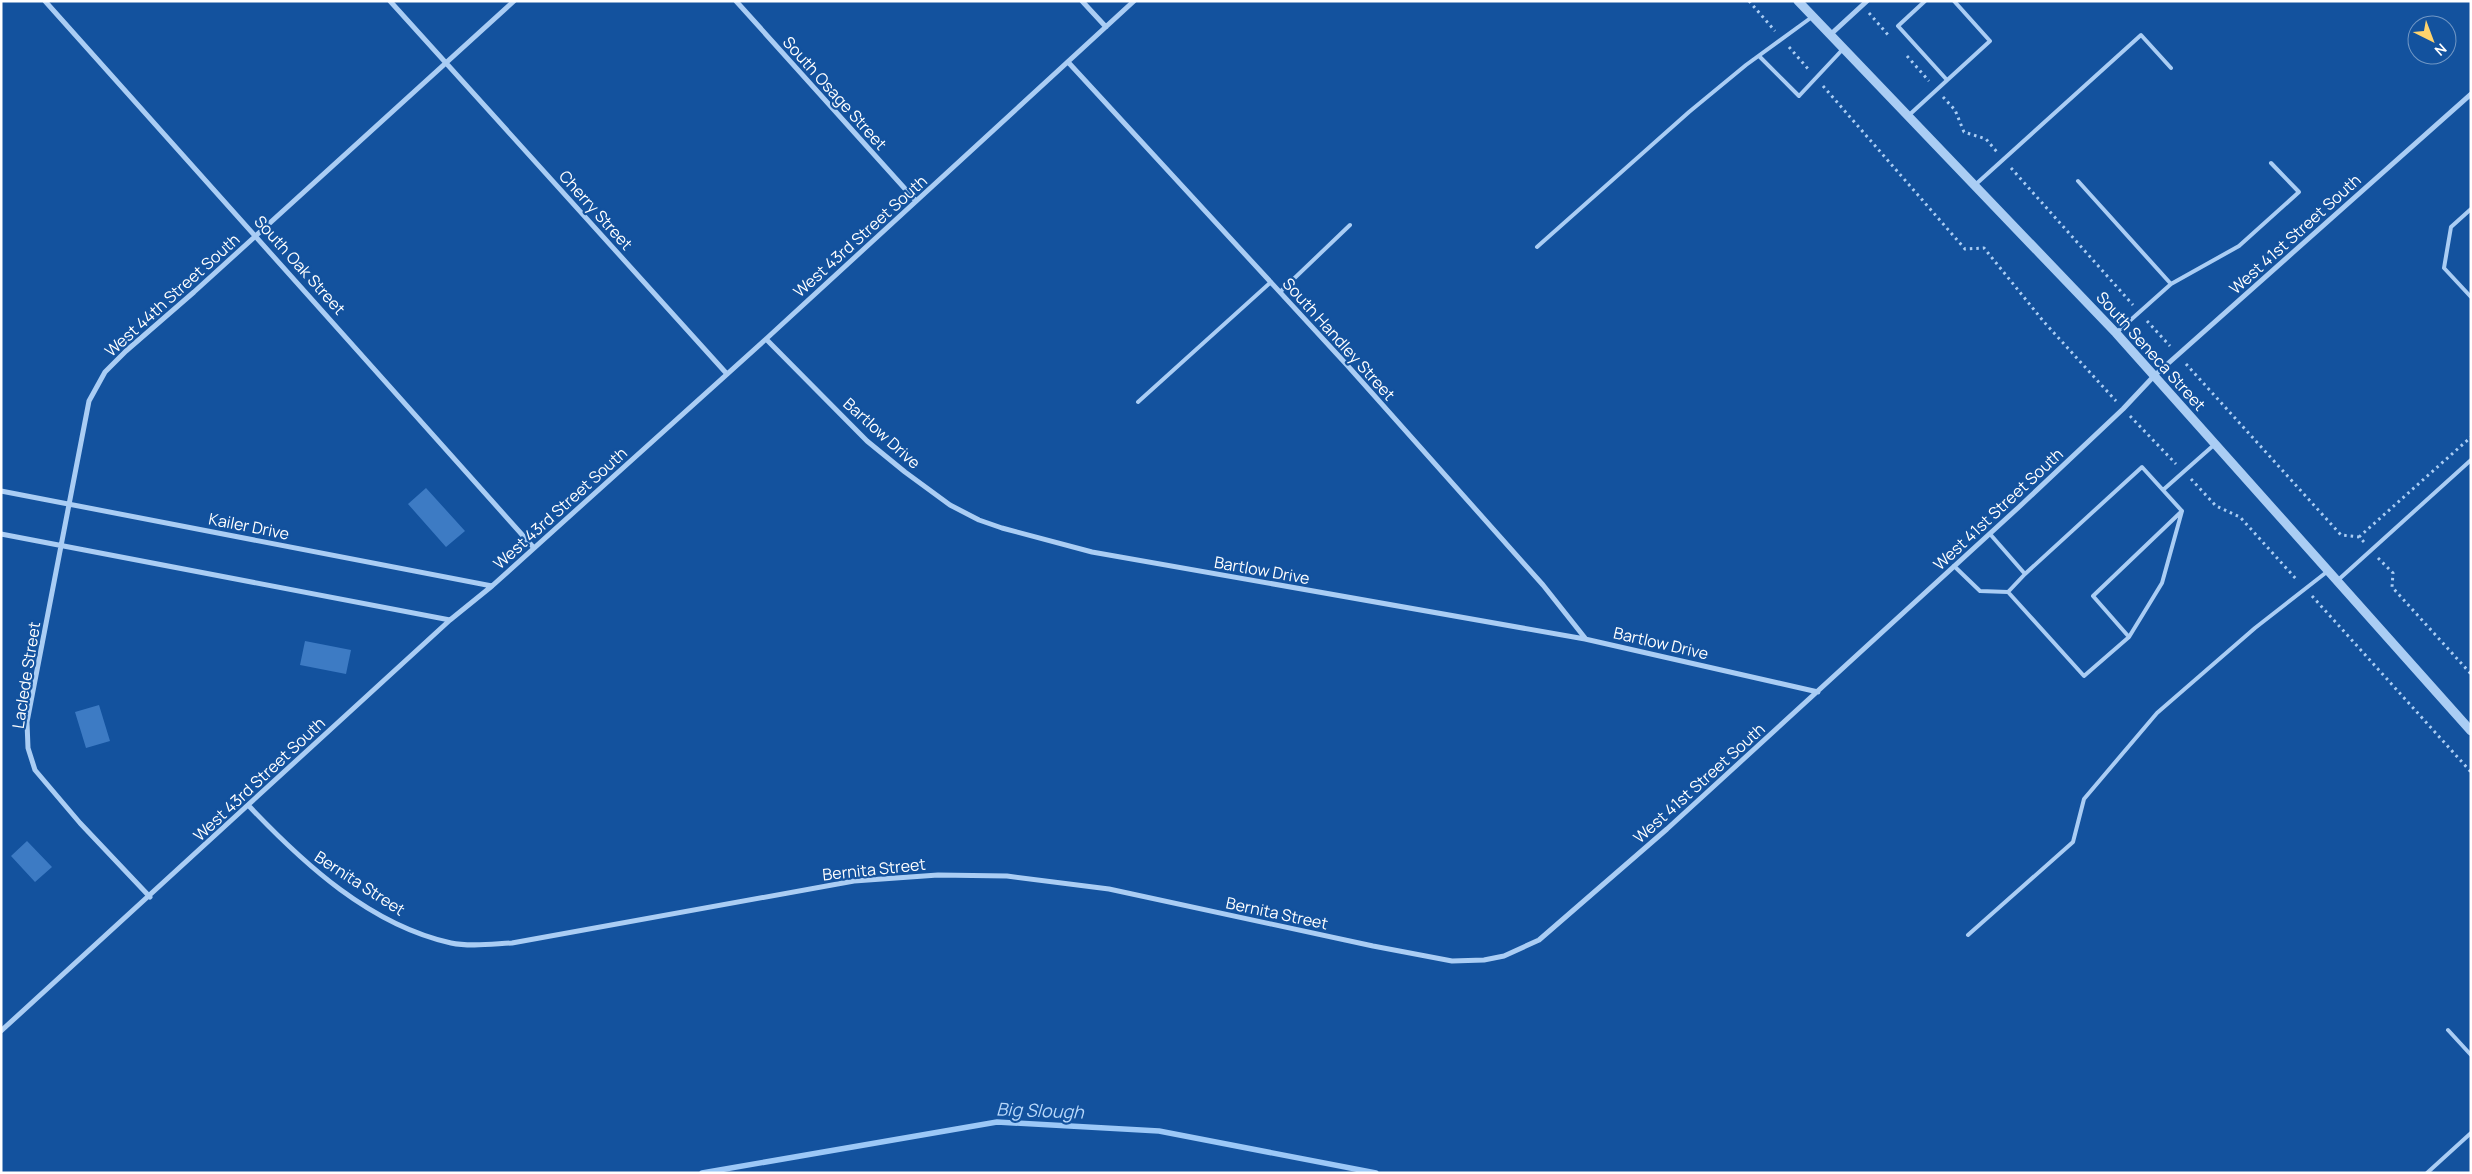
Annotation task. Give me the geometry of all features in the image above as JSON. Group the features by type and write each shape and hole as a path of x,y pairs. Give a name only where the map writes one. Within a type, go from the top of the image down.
{"street":[{"name":"South Oak Street","path":"45,1 534,548"},
{"name":"Cherry Street","path":"390,1 727,374"},
{"name":"West 44th Street South","path":"70,505 89,401 105,372 514,1"},
{"name":"South Osage Street","path":"736,1 916,202"},
{"path":"1082,1 1106,27"},
{"name":"West 43rd Street South","path":"1,1032 250,806 450,620 492,586 766,339 1134,1"},
{"name":"South Seneca Street","path":"1798,1 2116,333 2471,730"},
{"path":"1830,35 1867,1"},
{"name":"South Handley Street","path":"1068,62 1280,292 1543,585 1585,639"},
{"name":"West 41st Street South","path":"1539,940 1818,692 2124,409 2154,376 2471,94"},
{"name":"Bartlow Drive","path":"766,339 868,441 950,506 979,520 1092,552 1585,639 1818,692"},
{"name":"Kailer Drive","path":"1,491 492,586"},
{"name":"Laclede Street","path":"70,505 27,722 28,748 35,770 55,795 150,896"},
{"path":"1,534 450,620"},
{"name":"Bernita Street","path":"250,806 318,874 370,908 408,928 452,943 481,945 512,943 854,881 938,876 1007,876 1109,889 1355,943 1452,961 1484,960 1504,956 1539,940"}],"lane":[{"path":"1925,1 1898,26 1947,80"},
{"path":"1908,116 1990,41 1954,1"},
{"path":"1537,247 1689,112 1812,17"},
{"path":"1975,185 2141,35 2171,68"},
{"path":"1760,56 1799,96 1843,49"},
{"path":"2116,333 2171,284 2239,246 2299,192 2271,163"},
{"path":"2078,181 2171,284"},
{"path":"2471,210 2451,227 2444,268 2471,297"},
{"path":"1280,292 1350,225"},
{"path":"1138,402 1270,282"},
{"path":"2163,490 2215,444"},
{"path":"2337,581 2471,460"},
{"path":"2008,592 2142,467 2182,511"},
{"path":"2129,637 2093,596 2182,511"},
{"path":"1954,566 1980,591 2008,592 2084,676 2129,637 2162,583 2182,511"},
{"path":"1990,534 2026,574"},
{"path":"1968,935 2073,842 2084,799 2158,713 2255,628 2328,571"},
{"path":"2448,1030 2471,1055"},
{"path":"2427,1173 2471,1133"}],"path":[{"path":"1749,1 1965,249 1984,248 2044,322 2124,409 2216,506 2240,517 2471,772"},
{"path":"1862,6 1893,40"},
{"path":"1906,54 1955,110 1964,132 1986,139 2139,312 2341,535 2359,537 2393,573 2392,587 2471,674"},
{"path":"2359,537 2471,437"}],"building":[{"path":"426,488 465,531 446,547 408,504"},
{"path":"305,641 351,650 346,674 300,665"},
{"path":"99,705 110,741 86,748 75,712"},
{"path":"27,841 52,867 35,882 11,856"}],"waterway":[{"name":"Big Slough","path":"702,1173 997,1122 1159,1131 1376,1173"}]}
